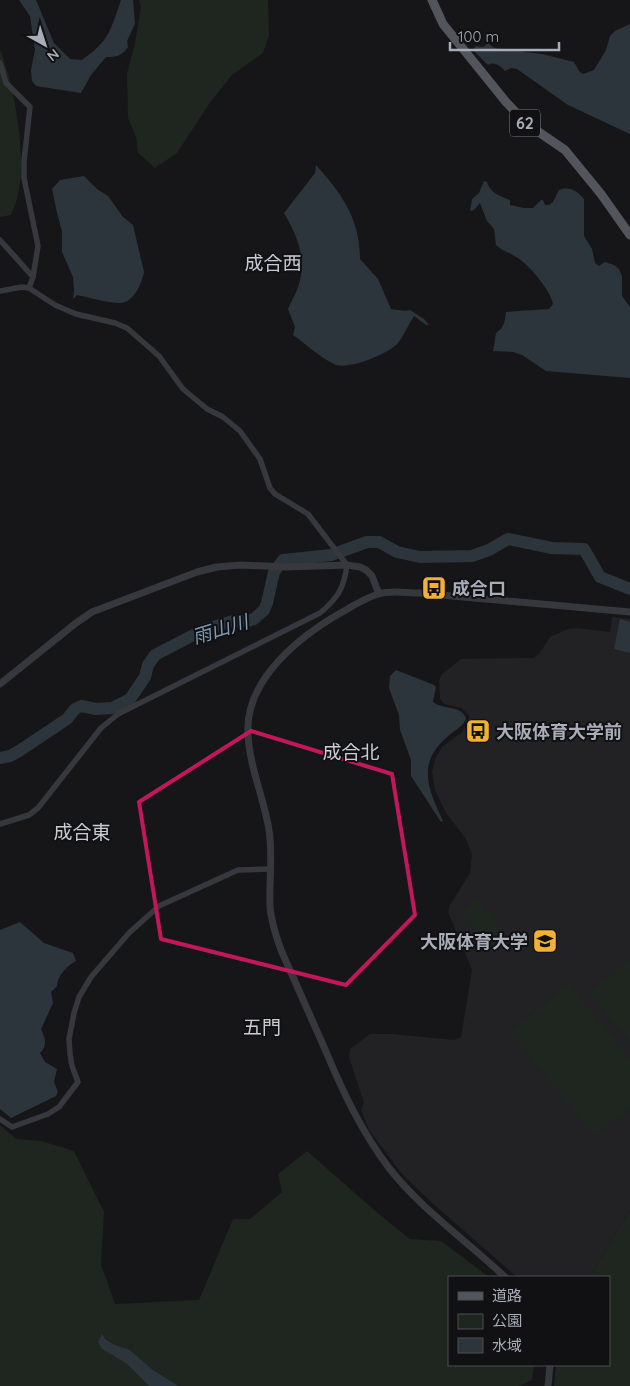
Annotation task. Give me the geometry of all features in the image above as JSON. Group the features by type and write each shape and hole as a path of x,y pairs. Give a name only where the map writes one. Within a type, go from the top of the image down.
{"main road":[{"name":"62","path":"432,0 443,24 506,102 527,124 554,142 570,156 601,194 630,235"}],"street":[{"path":"0,63 6,83 30,107 24,178 38,246 34,277 29,288"},
{"path":"0,240 34,277"},
{"path":"0,291 22,287 29,288 55,305 76,314 115,323 127,328 159,356 183,389 207,409 240,430 260,459 270,488 275,494 308,514 347,565 345,581 338,595 320,613 118,714 101,728 38,808 29,815 0,824"},
{"path":"0,684 92,612 197,572 217,567 241,565 286,567 347,565 360,567 372,576 379,594"},
{"path":"504,1276 421,1204 389,1168 358,1121 275,933 270,908 269,831 253,764 248,733 249,716 254,702 273,667 291,648 329,619 379,594 390,592 419,593 476,600 576,606 630,612"},
{"path":"0,1119 12,1127 48,1114 59,1107 78,1082 72,1066 69,1039 79,997 90,977 143,918 159,906 238,870 270,869"},
{"path":"548,1386 550,1366"}],"highlighted area":[{"path":"251,731 392,774 415,915 346,985 161,939 139,802"}],"shaded area":[{"name":"大阪体育大学","path":"612,617 630,619 630,1211 591,1276 516,1276 402,1174 369,1130 361,1110 364,1103 349,1057 350,1049 370,1034 392,1034 454,1040 461,1037 472,970 448,912 450,905 470,873 472,855 466,839 446,813 435,790 432,771 435,759 442,747 462,732 468,724 469,716 462,708 444,704 440,699 439,681 442,674 461,659 533,658 539,654 550,637 568,629 576,628 610,632"}],"green space":[{"path":"139,0 268,0 269,35 263,53 232,75 209,104 177,153 155,168 138,153 136,137 128,118 127,73 135,43 141,7"},
{"path":"0,49 14,99 20,137 21,173 16,202 11,215 0,217"},
{"path":"478,899 505,933 488,947 461,913"},
{"path":"630,959 630,1042 589,993"},
{"path":"569,984 630,1059 630,1108 595,1137 509,1032"},
{"path":"0,1125 16,1139 41,1141 74,1151 104,1212 101,1264 115,1304 199,1300 233,1219 250,1219 282,1192 278,1174 307,1151 410,1239 441,1241 488,1276 448,1276 448,1366 534,1366 532,1380 519,1386 179,1386 153,1370 130,1350 105,1339 102,1349 127,1364 149,1386 0,1386"},
{"path":"630,1211 630,1386 554,1386 556,1366 610,1366 610,1276 591,1276"}],"water":[{"path":"19,0 36,0 54,43 70,59 82,60 98,47 108,34 121,0 133,0 135,24 127,41 128,47 118,55 106,57 91,75 81,93 36,86 32,81 31,70 35,50 30,16"},
{"path":"630,24 630,134 568,105 517,69 511,68 505,71 495,64 488,65 474,51 476,46 483,47 488,43 494,48 542,54 574,62 583,74 594,70 606,50 610,36 615,31"},
{"path":"316,165 334,186 348,208 357,232 360,259 378,279 391,309 410,310 424,319 429,325 426,325 414,316 398,343 393,347 367,360 348,365 340,366 328,361 293,335 295,327 288,309 299,284 302,262 299,245 284,213 315,173"},
{"path":"84,176 97,189 108,196 123,217 133,225 144,272 137,291 126,302 111,302 77,295 73,299 73,277 62,252 62,231 52,189 60,180"},
{"path":"484,181 487,182 490,189 496,194 510,200 510,205 524,208 533,208 541,200 543,200 545,205 549,205 553,202 559,190 563,189 573,190 584,199 584,236 592,249 595,263 599,266 605,262 619,269 622,276 622,296 630,307 630,378 546,371 522,355 513,352 493,351 496,333 504,324 506,312 549,309 553,304 544,285 532,271 521,260 496,245 494,229 487,221 480,203 474,210 470,211 472,199 479,193"},
{"path":"620,619 630,622 630,653 614,649"},
{"path":"396,670 434,685 436,687 433,702 461,712 466,719 437,748 428,768 430,788 443,821 441,822 411,776 411,760 400,730 399,715 389,688 390,676"},
{"path":"20,922 44,943 73,953 76,961 63,972 57,982 57,986 51,992 53,1003 41,1029 45,1038 45,1044 40,1053 45,1062 57,1069 54,1082 58,1092 56,1096 11,1118 0,1109 0,930"},
{"path":"102,1334 105,1339 130,1350 153,1370 179,1386 149,1386 127,1364 102,1349 98,1342"}],"waterway":[{"name":"雨山川","path":"0,758 10,756 19,751 67,719 75,709 81,706 96,709 112,708 130,699 145,677 148,665 155,655 203,630 233,621 254,619 264,610 274,572 283,560 331,555 367,542 379,542 397,552 420,557 472,556 489,550 508,539 552,548 584,549 600,577 630,589"}],"place":[{"name":"成合口","path":"434,588"},
{"name":"大阪体育大学前","path":"478,731"},
{"name":"大阪体育大学","path":"545,941"}],"district":[{"name":"成合西","path":"273,263"},
{"name":"成合北","path":"351,752"},
{"name":"成合東","path":"82,832"},
{"name":"五門","path":"262,1027"}]}
